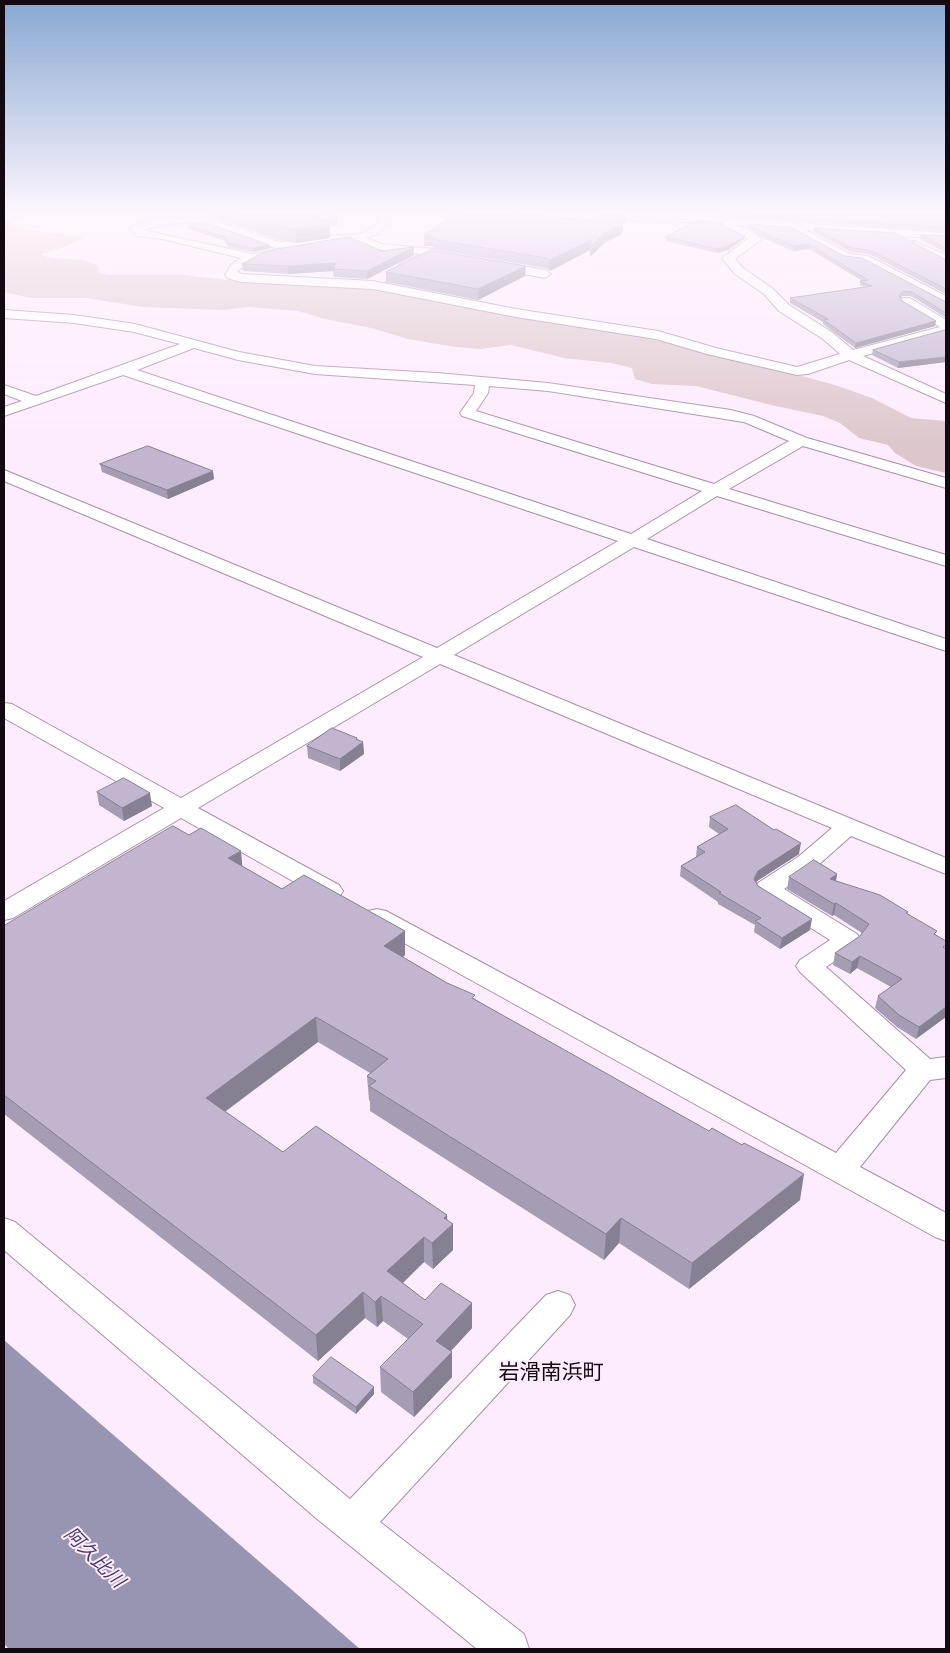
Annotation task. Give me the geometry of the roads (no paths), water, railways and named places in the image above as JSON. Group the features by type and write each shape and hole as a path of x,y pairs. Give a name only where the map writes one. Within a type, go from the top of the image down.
{"street":[{"path":"394,289 516,313 658,335 712,351 797,371 803,371 850,355 946,329"},
{"path":"765,289 784,308 828,336 850,355 946,399"},
{"path":"923,289 946,301"},
{"path":"906,301 946,325"},
{"path":"4,314 95,322 135,328 238,356 315,370 414,375 548,387 731,415 750,419 801,441 946,483"},
{"path":"4,412 194,343"},
{"path":"123,370 635,540 946,646"},
{"path":"482,381 481,393 467,413 946,562"},
{"path":"4,389 36,400"},
{"path":"4,912 180,810 635,540 715,490 801,441"},
{"path":"4,475 946,867"},
{"path":"4,709 180,810 946,1228"},
{"path":"840,1170 934,1068 809,966 848,940 768,889 807,862 848,826"},
{"path":"4,1231 352,1523 509,1649"},
{"path":"352,1523 382,1494 558,1305"}],"water":[{"name":"阿久比川","path":"4,1340 360,1649 9,1649 4,1644"}],"district":[{"name":"岩滑南浜町","path":"551,1373"}]}
